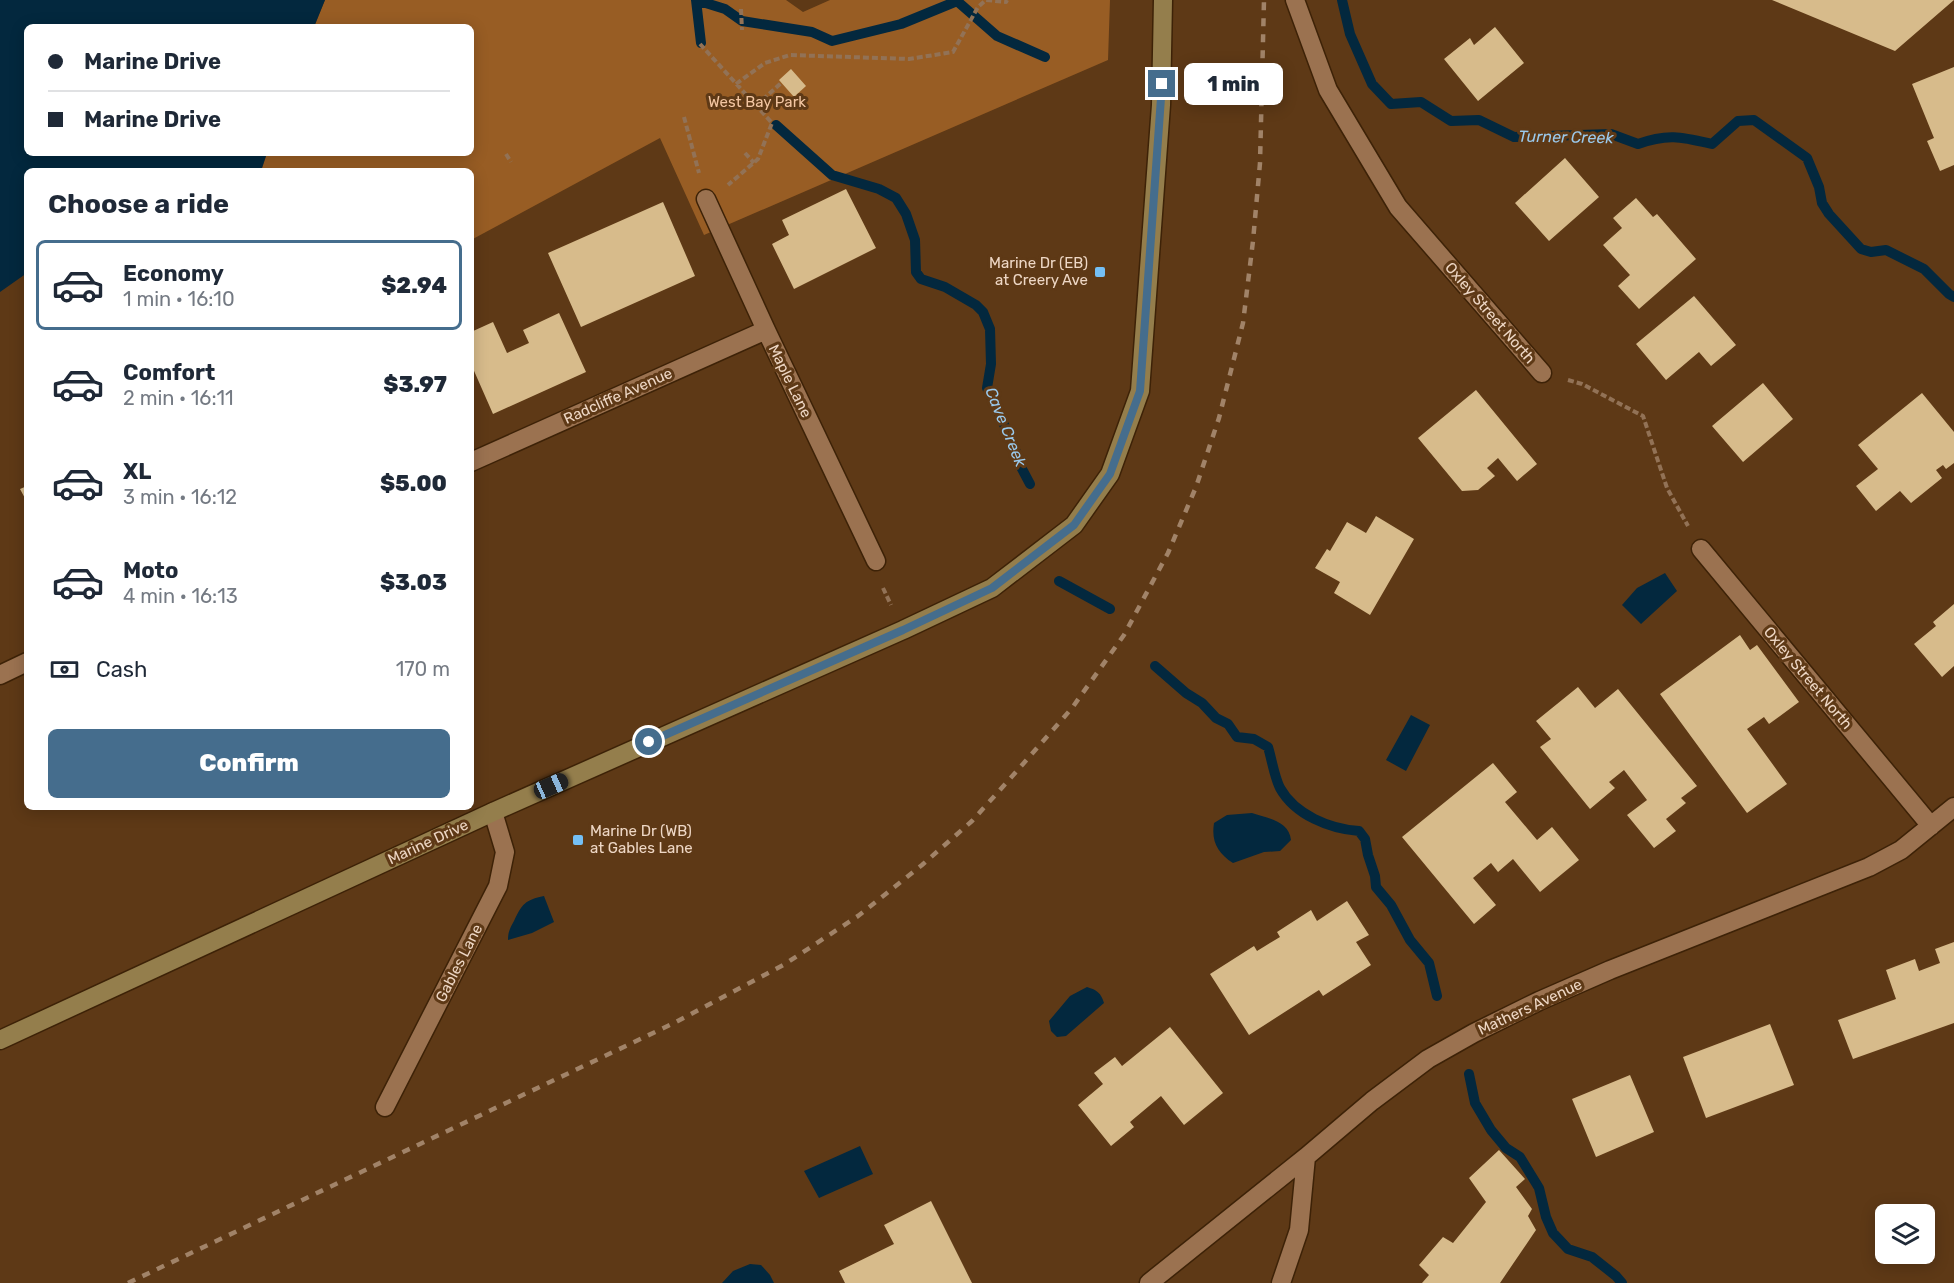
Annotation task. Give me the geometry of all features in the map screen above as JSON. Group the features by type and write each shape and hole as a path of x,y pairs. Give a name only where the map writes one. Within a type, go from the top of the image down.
{"main road":[{"name":"Marine Drive","path":"0,1040 493,812 903,630 992,588 1074,525 1110,474 1140,391 1161,105 1163,0"}],"street":[{"name":"Oxley Street North","path":"1295,0 1328,90 1398,207 1542,373"},
{"name":"Maple Lane","path":"706,199 765,330 876,561"},
{"name":"Radcliffe Avenue","path":"474,461 765,330"},
{"name":"Oxley Street North","path":"1701,549 1931,826"},
{"path":"0,675 24,663"},
{"name":"Mathers Avenue","path":"1149,1283 1372,1101 1428,1059 1473,1033 1610,970 1869,867 1901,850 1954,807"},
{"name":"Gables Lane","path":"385,1107 498,886 505,852 493,812"},
{"path":"1281,1283 1299,1230 1306,1157"}],"path":[{"path":"736,84 765,63 790,55 909,59 952,52 978,7 986,0 1006,2 1007,0"},
{"path":"741,9 742,30"},
{"path":"700,44 772,123 758,159 724,188"},
{"path":"756,106 782,83"},
{"path":"684,117 706,199"},
{"path":"746,153 754,163"},
{"path":"506,154 511,162"},
{"name":"Oxley Street North","path":"1542,373 1582,384 1643,416 1667,488 1701,549"}],"green space":[{"name":"West Bay Park","path":"325,0 786,0 803,12 830,0 1110,0 1108,60 704,235 660,138 474,238 474,168 262,168 266,156 474,156 474,24 315,24"}],"water":[{"path":"0,0 325,0 315,24 24,24 24,156 266,156 262,168 24,168 24,275 0,292"},
{"path":"1665,573 1677,591 1641,624 1622,605 1637,588"},
{"path":"1411,715 1430,725 1406,771 1386,760"},
{"path":"1252,813 1282,824 1291,840 1280,851 1264,852 1233,863 1217,846 1214,823 1227,815"},
{"path":"544,896 554,922 532,933 508,940 510,928 519,910 528,901"},
{"path":"1087,987 1098,992 1104,1003 1066,1036 1057,1037 1051,1031 1049,1021 1070,996"},
{"path":"860,1146 873,1174 819,1198 804,1171"},
{"path":"750,1264 761,1265 774,1283 722,1283 733,1271"}],"building":[{"path":"1772,0 1954,0 1895,51"},
{"path":"1495,27 1524,63 1478,101 1444,59 1470,38 1474,45"},
{"path":"1954,67 1954,165 1940,171 1927,141 1934,138 1912,84"},
{"path":"791,69 806,86 794,97 779,80"},
{"path":"1565,158 1599,197 1549,241 1515,203"},
{"path":"846,189 876,248 794,289 772,244 789,235 782,220"},
{"path":"1636,198 1653,217 1657,214 1696,259 1639,309 1618,286 1630,275 1603,245 1622,228 1613,218"},
{"path":"663,202 695,276 581,327 548,253"},
{"path":"1694,296 1736,345 1711,366 1699,352 1666,380 1636,344"},
{"path":"559,313 586,372 493,414 474,371 474,331 493,322 507,353 529,343 523,330"},
{"path":"1763,383 1793,419 1743,462 1712,426"},
{"path":"1476,390 1537,464 1517,481 1498,458 1487,468 1495,476 1478,490 1462,491 1418,438"},
{"path":"1922,393 1954,432 1954,463 1946,469 1943,465 1936,470 1942,478 1911,503 1900,491 1876,511 1856,486 1878,469 1858,445"},
{"path":"1376,516 1414,539 1370,615 1334,593 1340,582 1315,568 1327,549 1330,551 1347,522 1366,533"},
{"path":"1954,604 1954,666 1942,677 1914,644 1936,626 1933,622"},
{"path":"1740,635 1750,650 1757,645 1799,702 1769,724 1764,717 1747,729 1787,784 1747,813 1660,694"},
{"path":"1578,687 1595,708 1618,689 1697,786 1681,798 1686,803 1666,819 1676,831 1654,848 1627,815 1647,800 1624,770 1609,782 1615,788 1590,809 1540,747 1551,739 1536,721"},
{"path":"1493,763 1517,792 1505,802 1537,840 1552,827 1579,860 1540,892 1513,859 1498,872 1491,863 1473,878 1496,905 1474,924 1402,837"},
{"path":"1347,901 1369,935 1356,942 1371,965 1323,996 1319,990 1249,1035 1210,974 1254,946 1257,951 1280,937 1277,932 1311,910 1317,921"},
{"path":"1954,942 1954,1023 1853,1059 1838,1020 1896,999 1886,970 1915,959 1919,971 1940,963 1935,949"},
{"path":"1770,1024 1794,1085 1706,1118 1683,1057"},
{"path":"1170,1027 1223,1093 1184,1125 1161,1096 1130,1122 1134,1127 1111,1146 1078,1105 1103,1084 1094,1073 1115,1057 1122,1066"},
{"path":"1630,1075 1654,1132 1596,1157 1572,1099"},
{"path":"1499,1150 1525,1179 1516,1187 1532,1209 1528,1216 1536,1230 1500,1283 1422,1283 1429,1275 1419,1265 1443,1237 1453,1243 1486,1202 1469,1178"},
{"path":"931,1201 972,1283 845,1283 839,1271 894,1244 884,1225"}],"waterway":[{"name":"Turner Creek","path":"696,0 725,9 742,21 812,32 832,41 901,24 957,1 997,36 1045,57"},
{"name":"Cave Creek","path":"696,0 701,43"},
{"name":"Turner Creek","path":"1342,0 1350,34 1372,84 1391,104 1421,102 1451,121 1479,120 1514,137 1611,134 1638,144 1667,137 1712,144 1738,121 1754,120 1807,158 1819,187 1822,203 1861,249 1871,252 1886,250 1924,269 1954,297"},
{"name":"Cave Creek","path":"776,125 832,175 879,189 896,198 906,214 915,240 916,272 921,279 945,287 976,305 983,312 990,329 991,364 987,388 1030,484"},
{"name":"Cave Creek","path":"1059,581 1110,609"},
{"name":"Cave Creek","path":"1155,666 1186,693 1202,703 1216,718 1228,724 1237,737 1254,739 1268,747 1280,788 1295,806 1325,824 1359,831 1365,839 1376,887 1391,905 1410,940 1429,963 1437,996"},
{"name":"Cave Creek","path":"1469,1074 1475,1103 1491,1130 1506,1148 1520,1157 1539,1188 1546,1217 1553,1233 1568,1249 1592,1257 1622,1283"}],"railway":[{"path":"128,1283 674,1023 785,964 858,916 922,865 972,821 1016,772 1072,708 1124,635 1168,553 1196,487 1219,418 1243,323 1253,241 1260,163 1264,0"}],"place":[{"name":"Marine Dr (EB) at Creery Ave","path":"1100,272"},
{"name":"Marine Dr (WB) at Gables Lane","path":"578,840"}],"route":[{"path":"649,742 903,630 992,588 1074,525 1110,474 1140,391 1162,84"}]}
